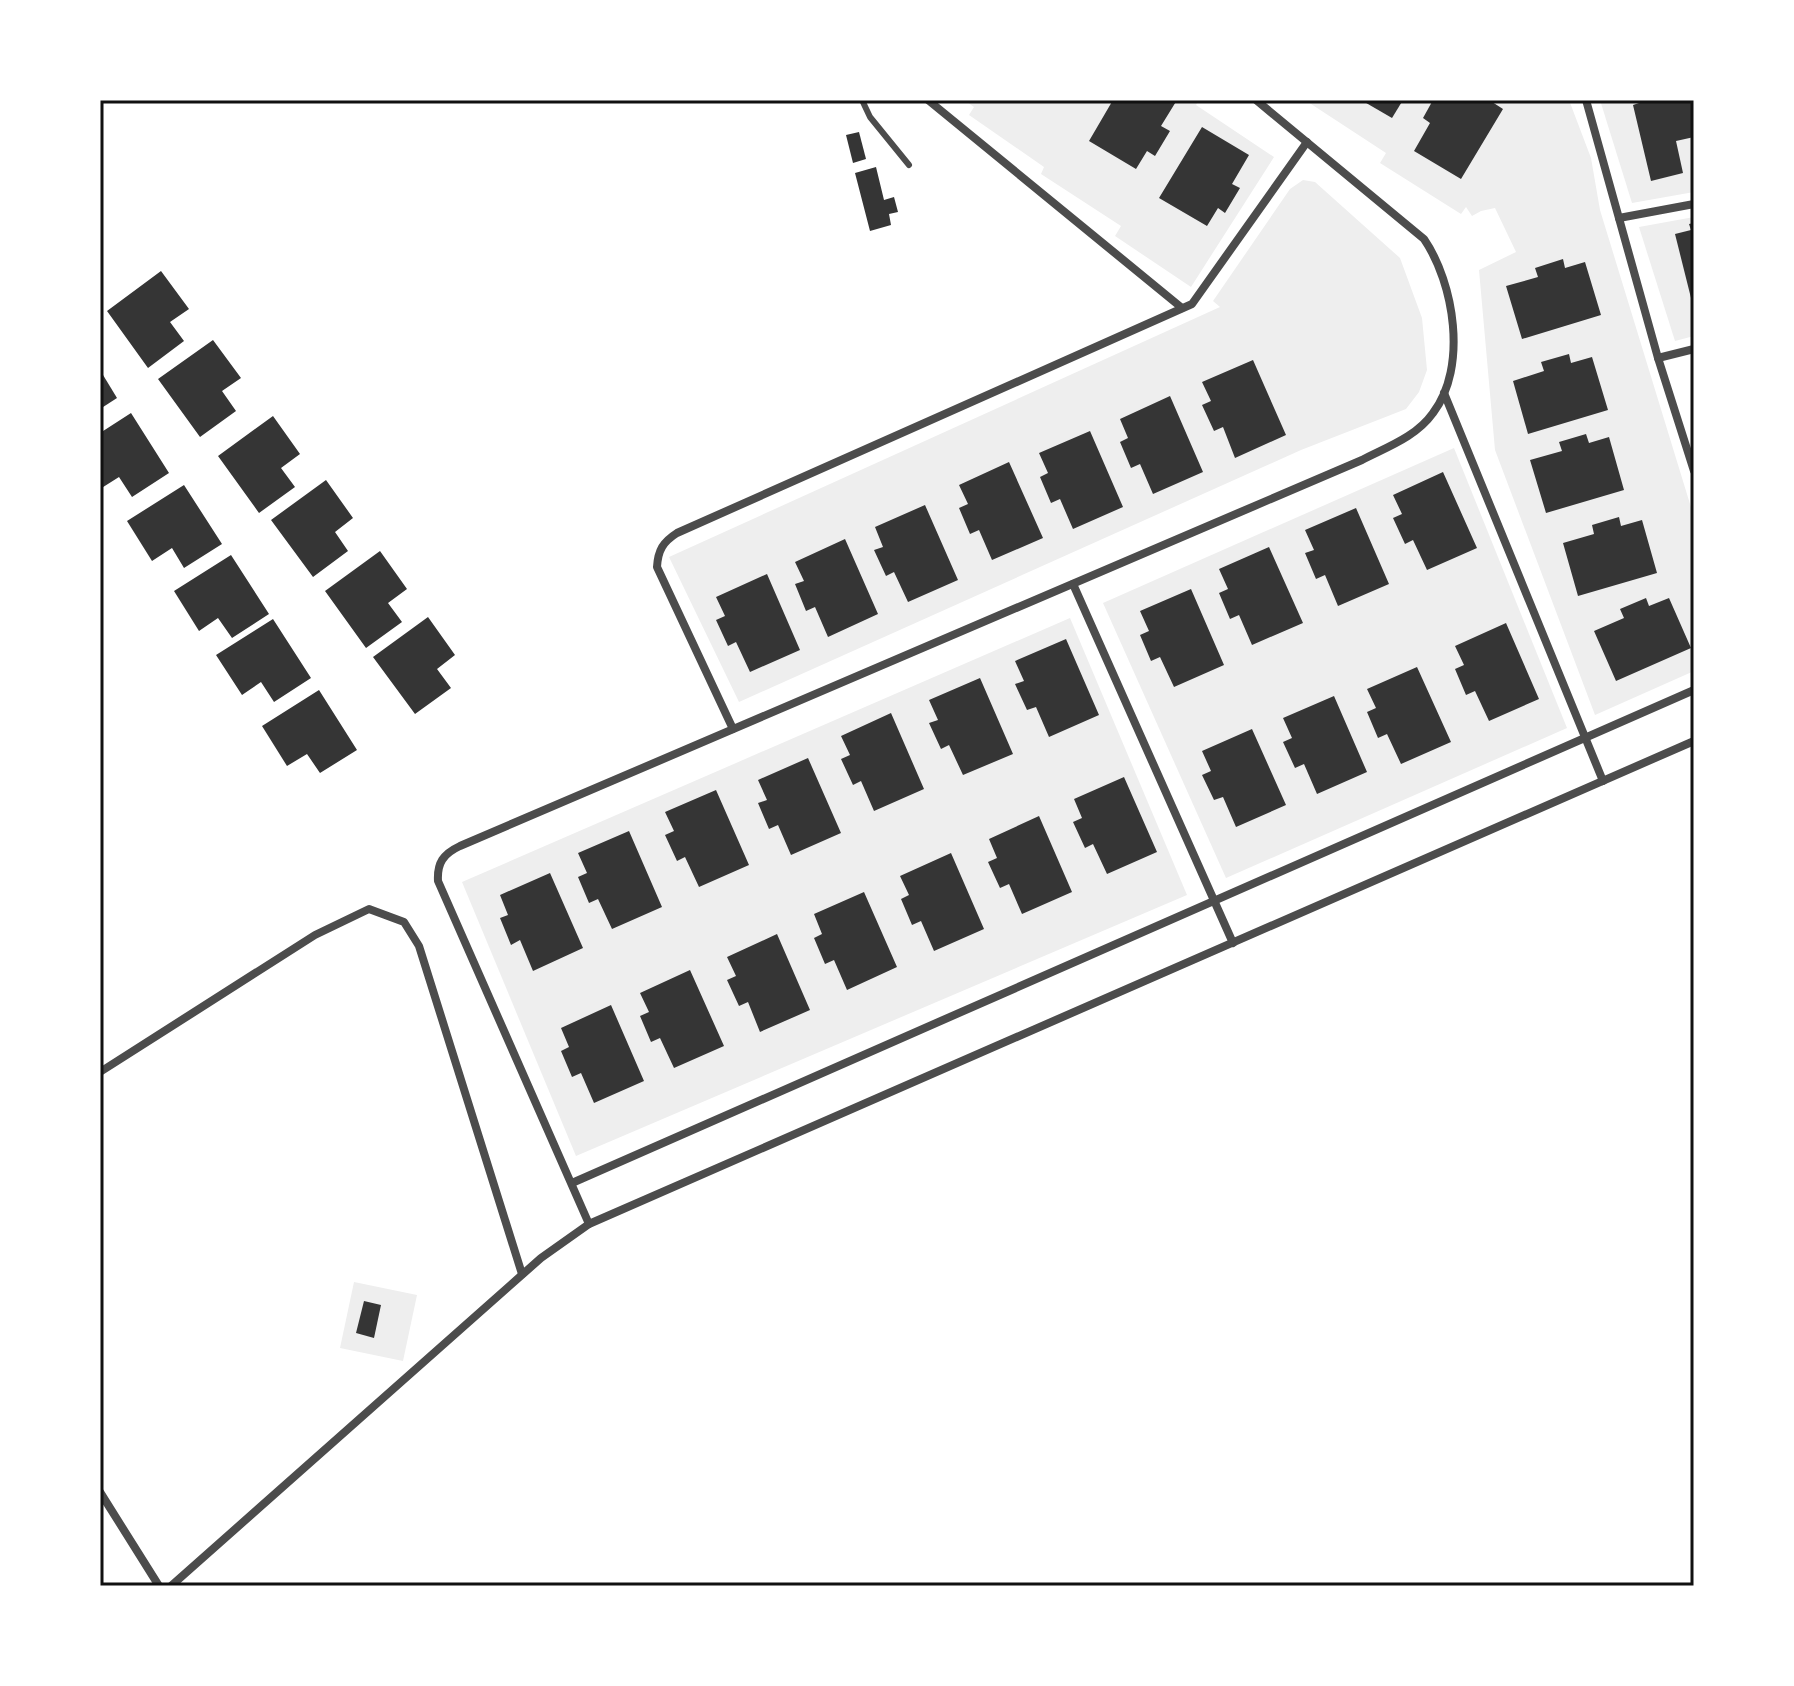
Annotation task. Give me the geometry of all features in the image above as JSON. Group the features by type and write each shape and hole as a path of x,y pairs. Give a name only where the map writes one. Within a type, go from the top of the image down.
{"street":[{"path":"928,100 1182,308"},
{"path":"589,1224 438,881 440,861 449,851 460,846 1073,584 1391,445 1416,431 1434,413 1444,393 1451,364 1451,308 1437,258 1424,239 1256,100"},
{"path":"1586,100 1658,358 1694,471"},
{"path":"733,729 657,567 658,552 666,540 1192,304 1307,142"},
{"path":"1619,218 1694,204"},
{"path":"1658,358 1694,349"},
{"path":"1444,393 1603,781"},
{"path":"1073,584 1233,943"},
{"path":"572,1183 1694,690"},
{"path":"171,1586 522,1274 589,1224 1694,741"},
{"path":"100,1072 315,935 369,909 404,922 419,946 522,1274"},
{"path":"100,1492 159,1586"}],"lane":[{"path":"862,100 870,117 909,165"}],"shaded area":[{"path":"964,100 1199,100 1196,105 1274,157 1191,287 1115,236 1121,226 1041,174 1044,167 969,115 974,107"},
{"path":"1309,100 1569,100 1591,158 1600,210 1694,517 1694,671 1595,715 1495,450 1479,270 1516,252 1495,208 1472,216 1466,207 1461,214 1380,163 1386,153"},
{"path":"1600,100 1694,100 1694,192 1632,203"},
{"path":"1303,180 1315,182 1400,258 1422,318 1427,370 1419,392 1406,409 1301,450 739,702 669,557 1220,307 1213,301 1290,189"},
{"path":"1694,217 1694,336 1675,341 1639,227"},
{"path":"1454,448 1567,728 1226,878 1103,603"},
{"path":"1070,618 1187,895 576,1156 462,882"},
{"path":"354,1282 417,1295 403,1361 340,1348"}],"building":[{"path":"1113,100 1177,100 1161,126 1170,131 1155,156 1147,151 1136,169 1089,141"},
{"path":"1361,100 1403,100 1392,118"},
{"path":"1433,100 1489,100 1503,109 1461,179 1414,151 1430,123 1423,118"},
{"path":"1648,100 1694,100 1694,137 1676,141 1683,173 1651,181 1633,105"},
{"path":"1202,127 1249,155 1232,184 1240,188 1225,213 1218,208 1207,226 1159,198"},
{"path":"859,132 866,159 853,163 846,135"},
{"path":"876,167 884,200 894,197 898,212 889,214 891,225 870,231 855,173"},
{"path":"1694,223 1693,306 1675,234 1691,230 1689,224"},
{"path":"1563,259 1565,268 1585,262 1601,315 1522,339 1506,286 1538,277 1535,268"},
{"path":"161,271 189,309 170,322 184,341 148,368 107,311"},
{"path":"213,340 241,378 222,391 236,411 200,437 158,379"},
{"path":"1569,354 1571,363 1592,357 1608,410 1528,434 1513,381 1544,371 1541,362"},
{"path":"1253,360 1286,435 1235,458 1223,427 1214,431 1202,405 1211,401 1202,382"},
{"path":"100,370 117,398 100,409"},
{"path":"1170,396 1203,472 1153,494 1140,464 1131,468 1120,442 1128,438 1120,419"},
{"path":"131,413 169,473 132,497 119,477 100,489 100,433"},
{"path":"273,416 300,454 281,468 295,487 259,513 218,456"},
{"path":"1090,431 1123,507 1073,529 1060,499 1051,503 1040,477 1048,473 1039,453"},
{"path":"1586,434 1589,443 1609,437 1624,490 1546,513 1530,460 1562,451 1559,442"},
{"path":"1009,462 1043,538 992,560 979,530 970,534 959,508 968,504 959,485"},
{"path":"1443,472 1477,548 1427,570 1413,540 1405,544 1393,518 1402,514 1393,495"},
{"path":"326,480 353,518 335,532 348,551 313,577 271,520"},
{"path":"184,485 222,544 184,568 172,548 152,561 127,521"},
{"path":"925,505 958,580 908,602 894,572 886,576 874,550 883,547 875,527"},
{"path":"1356,508 1389,584 1338,606 1325,575 1316,579 1305,553 1314,550 1305,530"},
{"path":"1619,517 1621,526 1642,520 1657,573 1578,596 1563,543 1594,534 1592,525"},
{"path":"845,539 878,614 828,637 815,607 806,611 795,584 804,581 795,562"},
{"path":"1269,547 1303,623 1252,645 1239,615 1230,619 1219,593 1228,589 1219,569"},
{"path":"380,551 407,589 388,603 402,622 366,648 325,591"},
{"path":"231,555 269,614 232,638 218,618 199,631 174,591"},
{"path":"767,574 800,650 750,672 736,642 728,646 716,620 725,616 716,597"},
{"path":"1191,589 1224,665 1174,687 1160,657 1151,661 1140,635 1149,631 1140,611"},
{"path":"1646,598 1649,606 1669,598 1691,648 1616,681 1594,631 1624,618 1620,609"},
{"path":"428,617 455,655 437,669 451,688 415,714 373,657"},
{"path":"273,619 311,678 274,702 261,682 242,695 216,655"},
{"path":"1506,623 1539,699 1489,721 1475,691 1466,695 1455,669 1464,665 1455,646"},
{"path":"1066,639 1099,715 1049,737 1036,707 1027,710 1015,684 1024,681 1015,661"},
{"path":"1417,667 1451,742 1401,764 1387,734 1378,738 1367,712 1376,708 1367,689"},
{"path":"980,678 1013,754 963,775 949,745 941,749 929,723 938,720 929,700"},
{"path":"319,690 357,750 320,773 307,754 287,766 262,726"},
{"path":"1334,696 1367,772 1317,794 1304,764 1295,768 1283,742 1292,738 1283,718"},
{"path":"891,713 924,789 874,811 861,781 853,785 841,759 850,755 841,736"},
{"path":"1252,729 1286,805 1236,827 1223,797 1214,800 1202,775 1211,771 1202,751"},
{"path":"808,758 841,833 791,855 778,825 769,829 758,803 767,800 758,780"},
{"path":"1124,777 1157,852 1107,874 1093,844 1085,848 1073,822 1082,818 1074,799"},
{"path":"716,790 749,865 699,887 685,857 677,861 665,835 674,831 665,812"},
{"path":"1039,816 1072,892 1022,914 1009,884 1000,888 988,862 997,858 989,839"},
{"path":"629,831 662,907 612,929 598,899 589,903 578,877 587,873 578,853"},
{"path":"951,853 984,929 934,951 921,921 912,925 901,899 909,895 900,876"},
{"path":"550,873 583,948 533,971 520,940 511,945 500,918 508,915 500,895"},
{"path":"864,892 897,967 847,990 834,960 825,964 814,938 822,934 814,914"},
{"path":"777,934 810,1010 760,1032 748,1002 739,1006 727,980 736,976 727,957"},
{"path":"690,970 724,1046 674,1068 660,1038 651,1042 640,1016 649,1012 640,993"},
{"path":"611,1005 644,1081 594,1103 581,1073 572,1077 561,1051 569,1047 561,1028"},
{"path":"364,1301 381,1305 374,1338 356,1333"}]}
